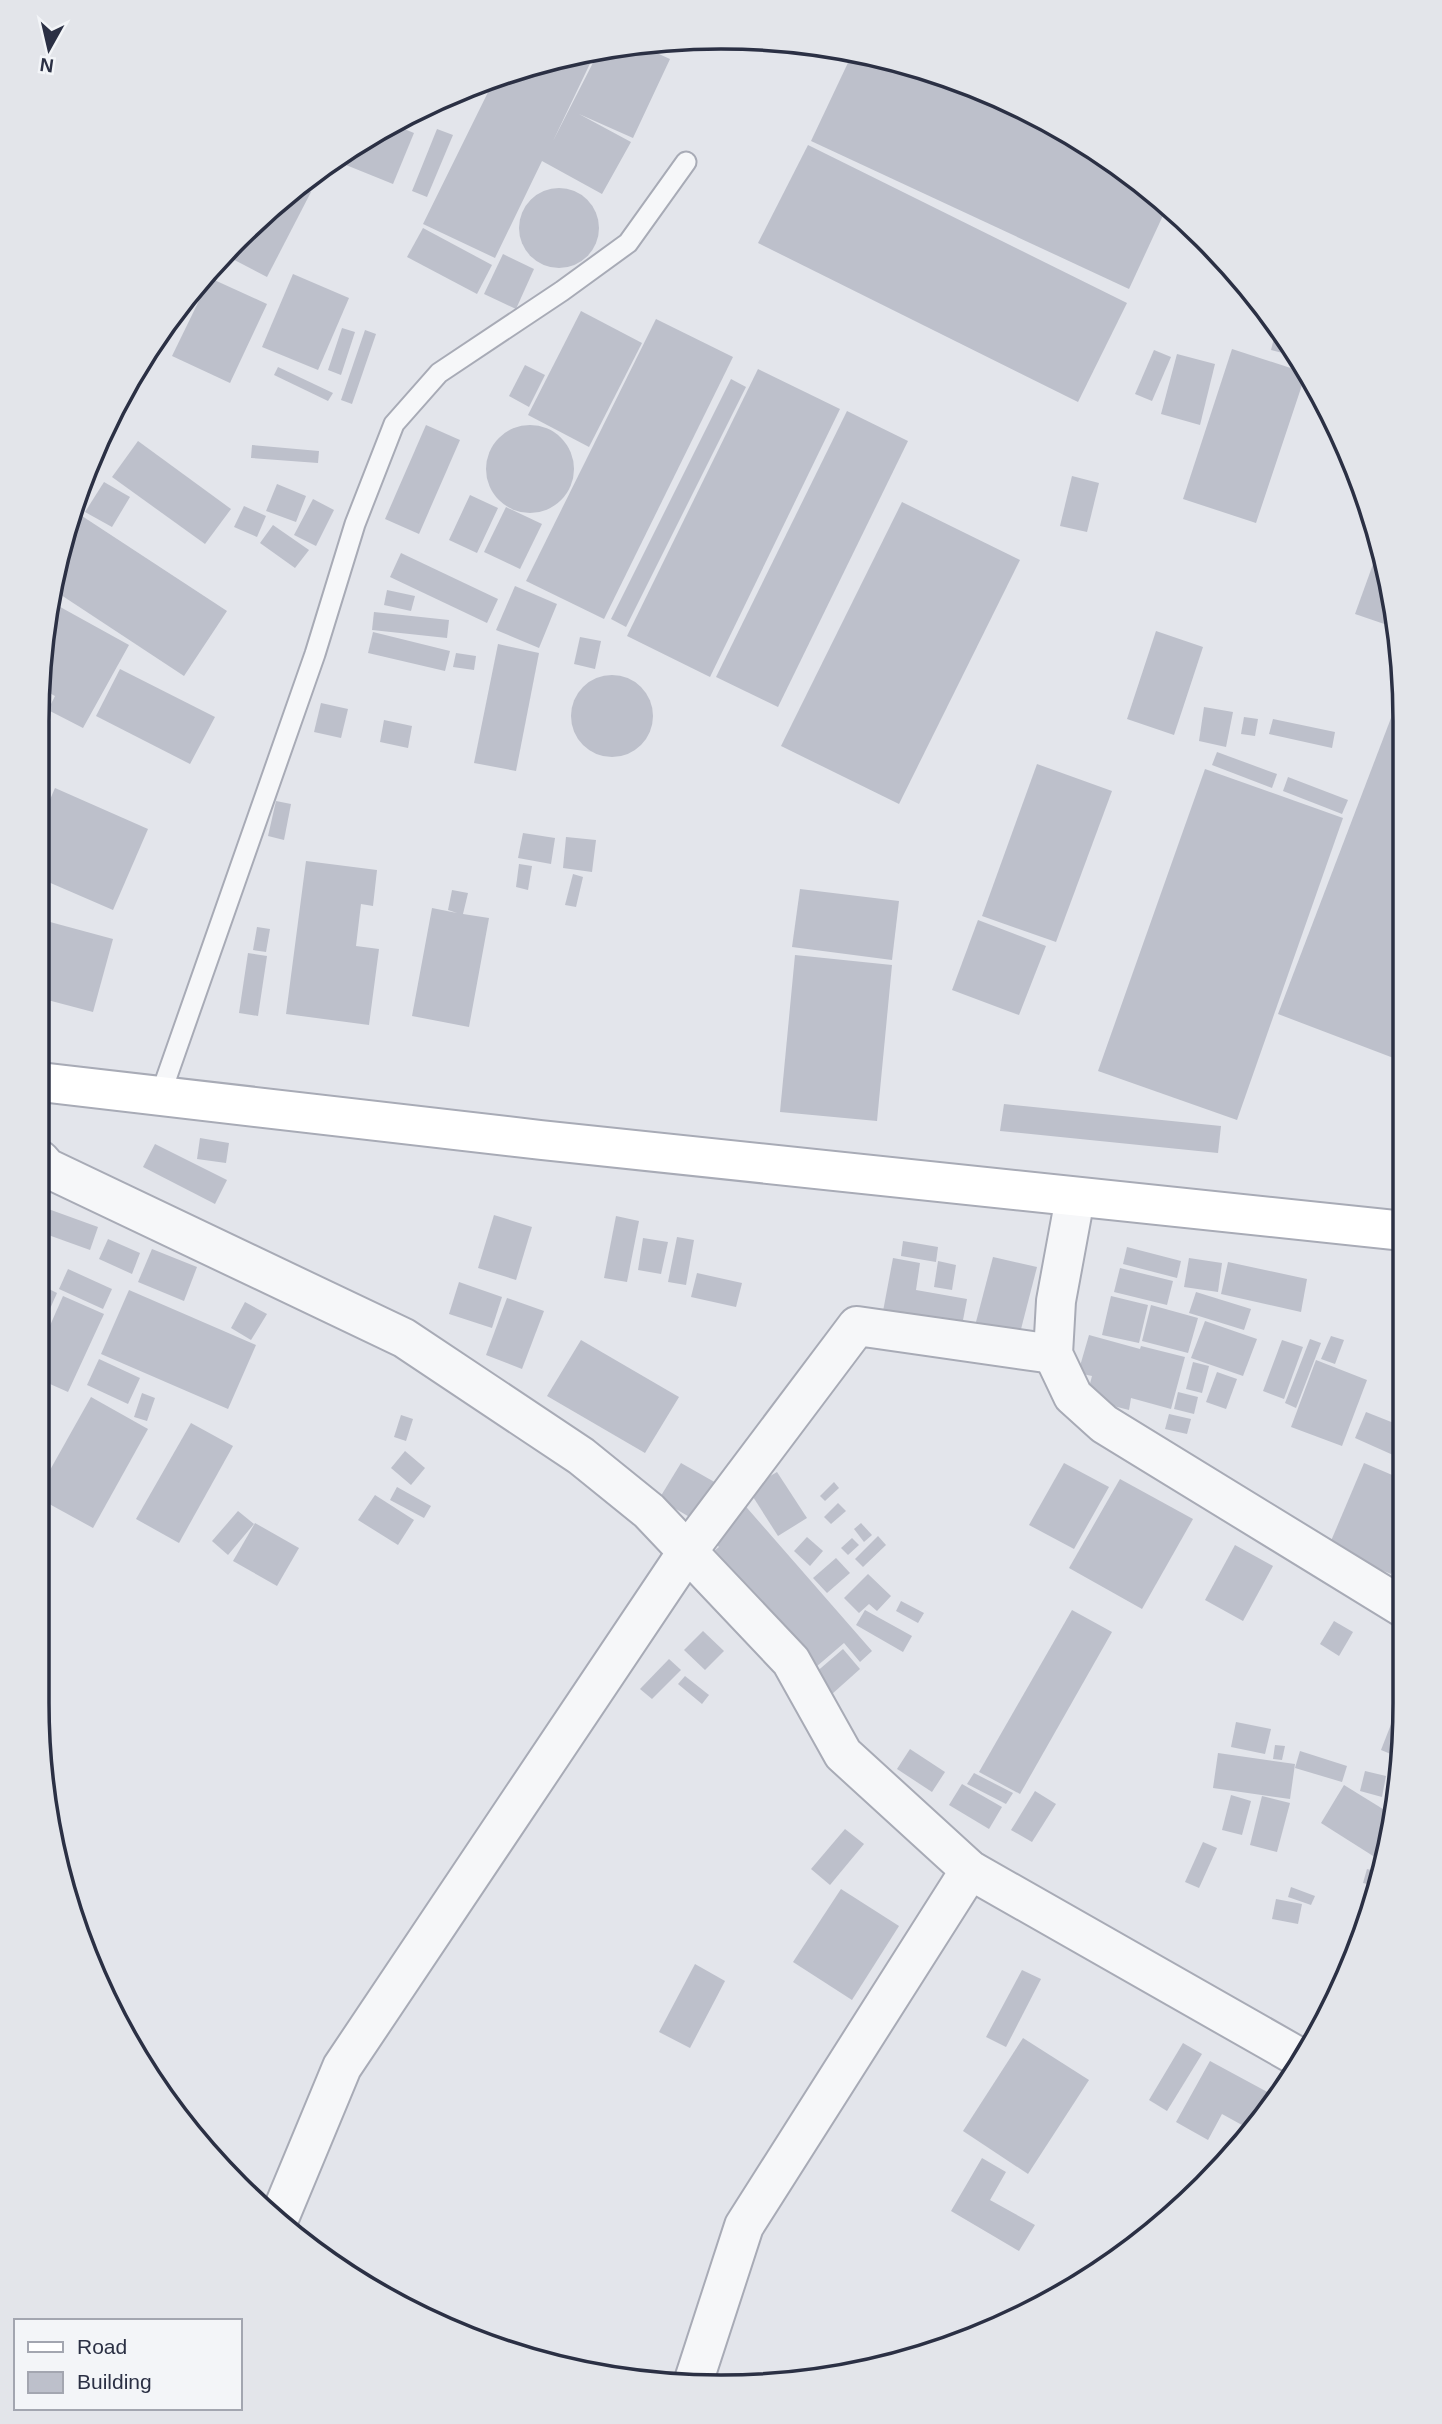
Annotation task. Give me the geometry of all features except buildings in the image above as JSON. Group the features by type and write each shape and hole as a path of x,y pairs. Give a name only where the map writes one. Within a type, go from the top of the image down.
{"street":[{"path":"49,1084 1075,1198 1393,1230"},
{"path":"49,1169 404,1338 581,1456 649,1511 790,1661 843,1754 970,1870 1294,2054"},
{"path":"1075,1198 1056,1301 1053,1354 1073,1396 1104,1424 1393,1601"},
{"path":"282,2211 342,2067 687,1552 857,1326 1053,1354"},
{"path":"696,2374 744,2226 970,1870"}],"lane":[{"path":"160,1096 315,654 355,524 394,424 439,373 562,291 628,243 686,162"}]}
